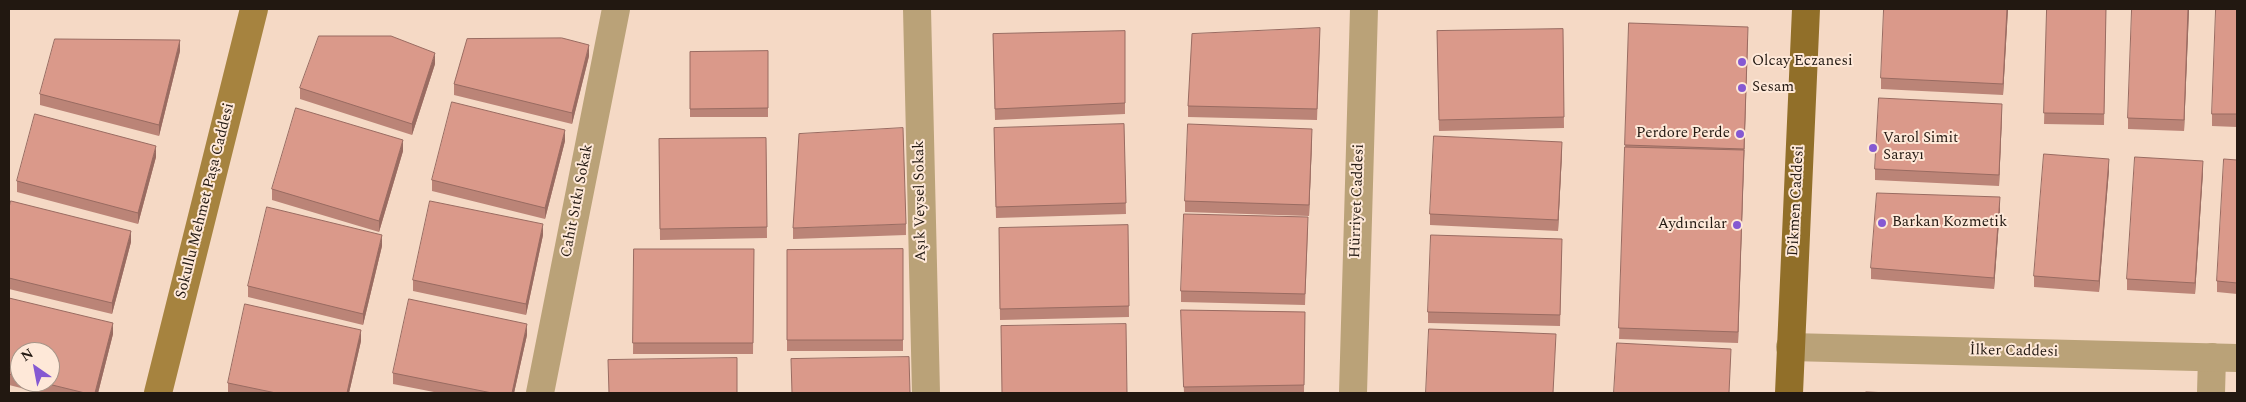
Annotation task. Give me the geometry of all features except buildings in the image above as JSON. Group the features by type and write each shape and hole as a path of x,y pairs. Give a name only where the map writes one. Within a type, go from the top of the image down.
{"main road":[{"name":"Sokullu Mehmet Paşa Caddesi","path":"158,393 254,9"},
{"name":"Dikmen Caddesi","path":"1789,393 1806,9"}],"street":[{"name":"Cahit Sıtkı Sokak","path":"540,393 616,9"},
{"name":"Aşık Veysel Sokak","path":"917,9 926,393"},
{"name":"Hürriyet Caddesi","path":"1353,393 1364,9"},
{"name":"İlker Caddesi","path":"1790,347 2224,358"},
{"path":"2211,393 2224,358"}],"place":[{"name":"Olcay Eczanesi","path":"1742,62"},
{"name":"Sesam","path":"1742,88"},
{"name":"Perdore Perde","path":"1740,134"},
{"name":"Varol Simit Sarayı","path":"1873,148"},
{"name":"Barkan Kozmetik","path":"1882,223"},
{"name":"Aydıncılar","path":"1737,225"}]}
